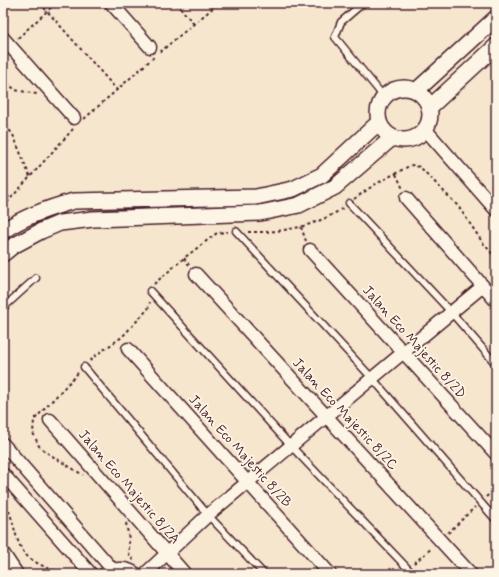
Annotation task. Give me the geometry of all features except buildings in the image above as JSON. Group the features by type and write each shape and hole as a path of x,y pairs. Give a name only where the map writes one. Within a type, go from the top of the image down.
{"street":[{"path":"111,3 150,47"},
{"path":"416,91 496,18"},
{"path":"7,42 77,120"},
{"path":"429,108 496,46"},
{"path":"399,88 407,88 422,95 429,108 428,123 420,135 406,140 399,140 392,138 382,128 379,122 378,113 379,104 384,97 390,92 399,88"},
{"path":"3,231 19,220 48,208 74,201 256,197 292,189 322,175 379,122"},
{"path":"425,129 496,210"},
{"path":"3,254 13,246 60,223 93,219 260,213 299,205 335,187 392,138"},
{"path":"406,198 496,301"},
{"name":"Jalan Eco Majestic 8/2D","path":"310,250 496,454"},
{"name":"Jalan Eco Majestic 8/2C","path":"196,274 472,574"},
{"path":"144,574 208,515 483,286"},
{"name":"Jalan Eco Majestic 8/2B","path":"128,349 330,574"},
{"name":"Jalan Eco Majestic 8/2A","path":"50,420 185,574"},
{"path":"3,444 109,572 120,568 128,569 136,574"},
{"path":"3,474 91,574"},
{"path":"3,553 17,574"}],"lane":[{"path":"363,3 341,22 335,37 384,97"},
{"path":"349,203 451,312 496,364"},
{"path":"236,231 372,378 496,520"},
{"path":"3,308 36,278"},
{"path":"150,291 291,446 413,574"},
{"path":"84,367 208,515 264,574"}],"path":[{"path":"40,3 117,90"},
{"path":"7,42 48,11 56,3"},
{"path":"176,3 194,24"},
{"path":"3,208 56,149 77,120 117,90 218,3"},
{"path":"3,78 15,90 42,94 51,92"},
{"path":"3,88 7,82"},
{"path":"4,120 14,137 30,177"},
{"path":"3,133 4,120"},
{"path":"396,174 406,198"},
{"path":"434,181 458,206 483,243 496,258"},
{"path":"3,191 10,199"},
{"path":"301,227 310,250"},
{"path":"408,568 441,540 496,488"},
{"path":"3,500 9,510 23,552 30,558 62,574"}]}
